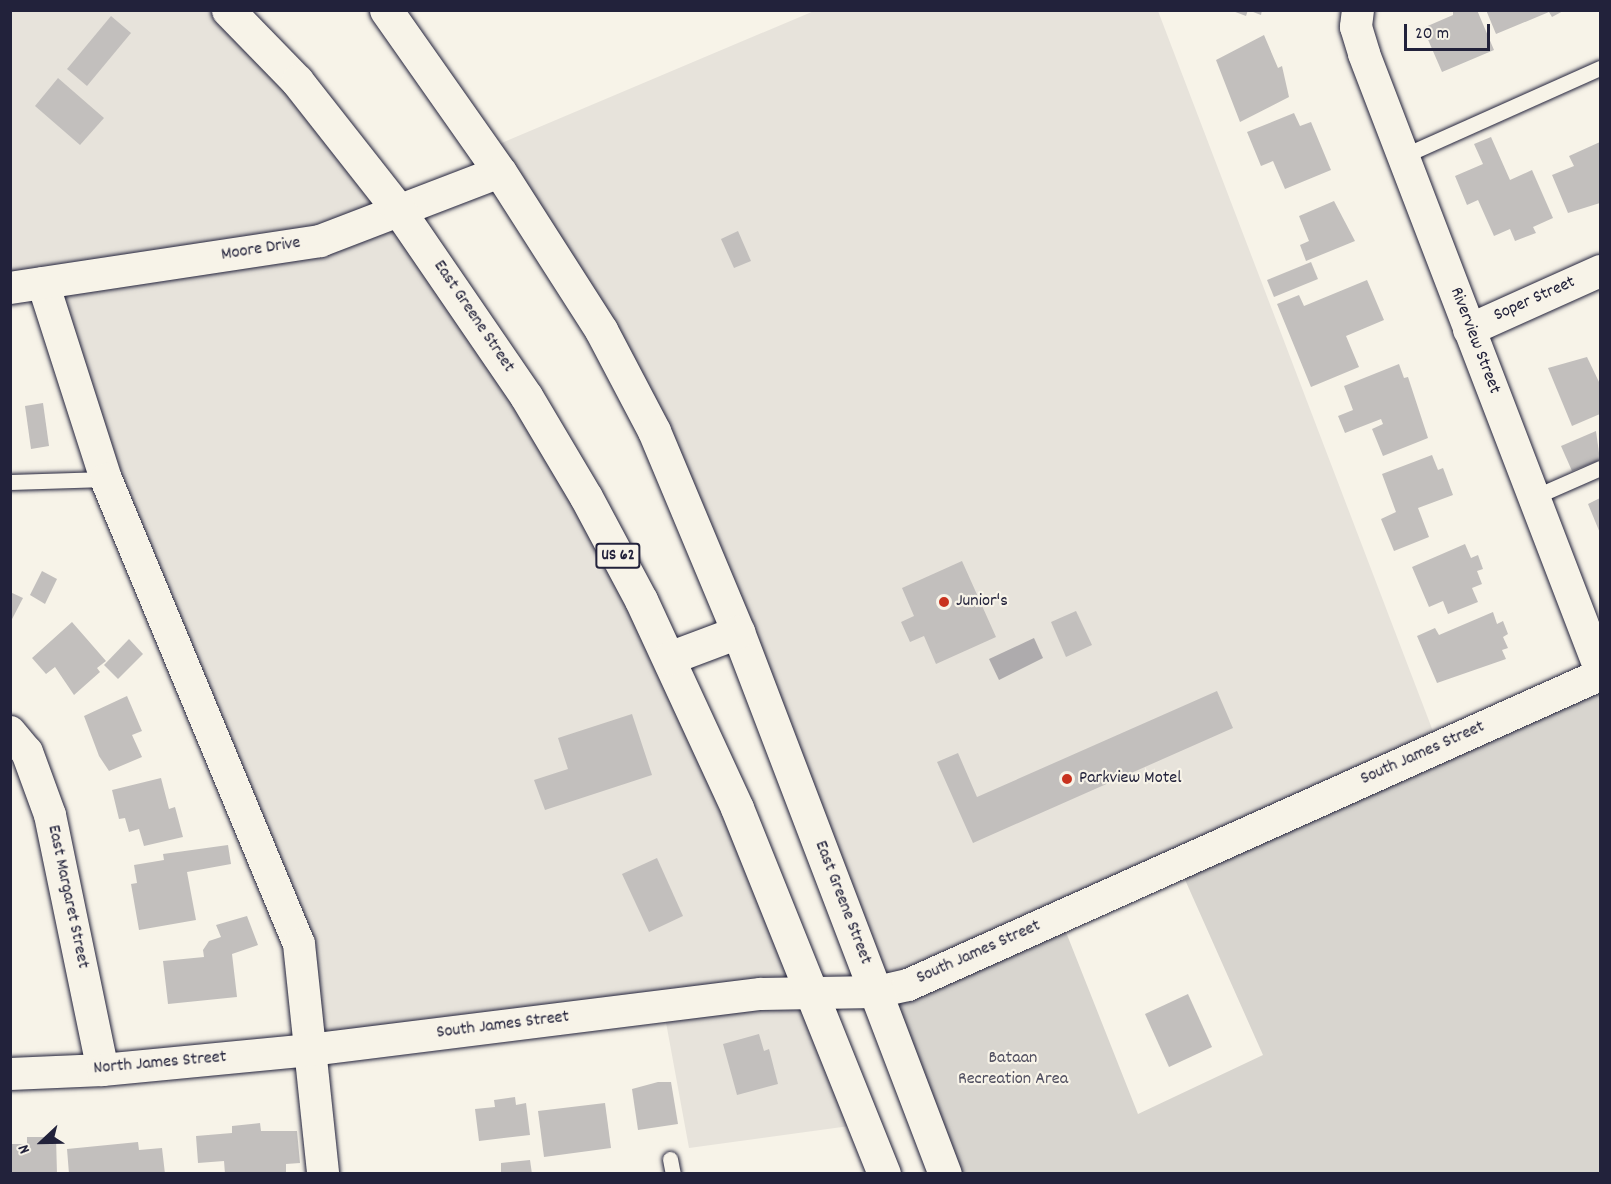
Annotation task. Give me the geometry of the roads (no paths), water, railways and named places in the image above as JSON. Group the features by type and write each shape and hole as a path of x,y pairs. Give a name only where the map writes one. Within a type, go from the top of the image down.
{"highway":[{"name":"East Greene Street","path":"228,10 297,81 400,212 538,416 586,497 669,658 742,818 884,1173"},
{"name":"East Greene Street","path":"386,10 500,172 628,379 688,509 738,632 945,1173"},
{"path":"669,658 738,632"}],"street":[{"name":"Riverview Street","path":"1358,10 1356,27 1364,54 1600,669"},
{"name":"Moore Drive","path":"10,288 320,241 500,172"},
{"name":"Soper Street","path":"1469,330 1600,271"},
{"path":"43,283 106,479 299,944 323,1173"},
{"name":"South James Street","path":"310,1050 761,994 877,992 920,980 1600,675"},
{"name":"East Margaret Street","path":"10,732 27,752 50,815 103,1070"},
{"name":"North James Street","path":"10,1074 103,1070 310,1050"}],"lane":[{"path":"1403,156 1600,68"},
{"path":"1534,497 1600,468"},
{"path":"10,482 106,479"}],"place":[{"name":"Junior's","path":"944,602"},
{"name":"Parkview Motel","path":"1067,779"}],"park label":[{"name":"Bataan Recreation Area","path":"1013,1070"}]}
